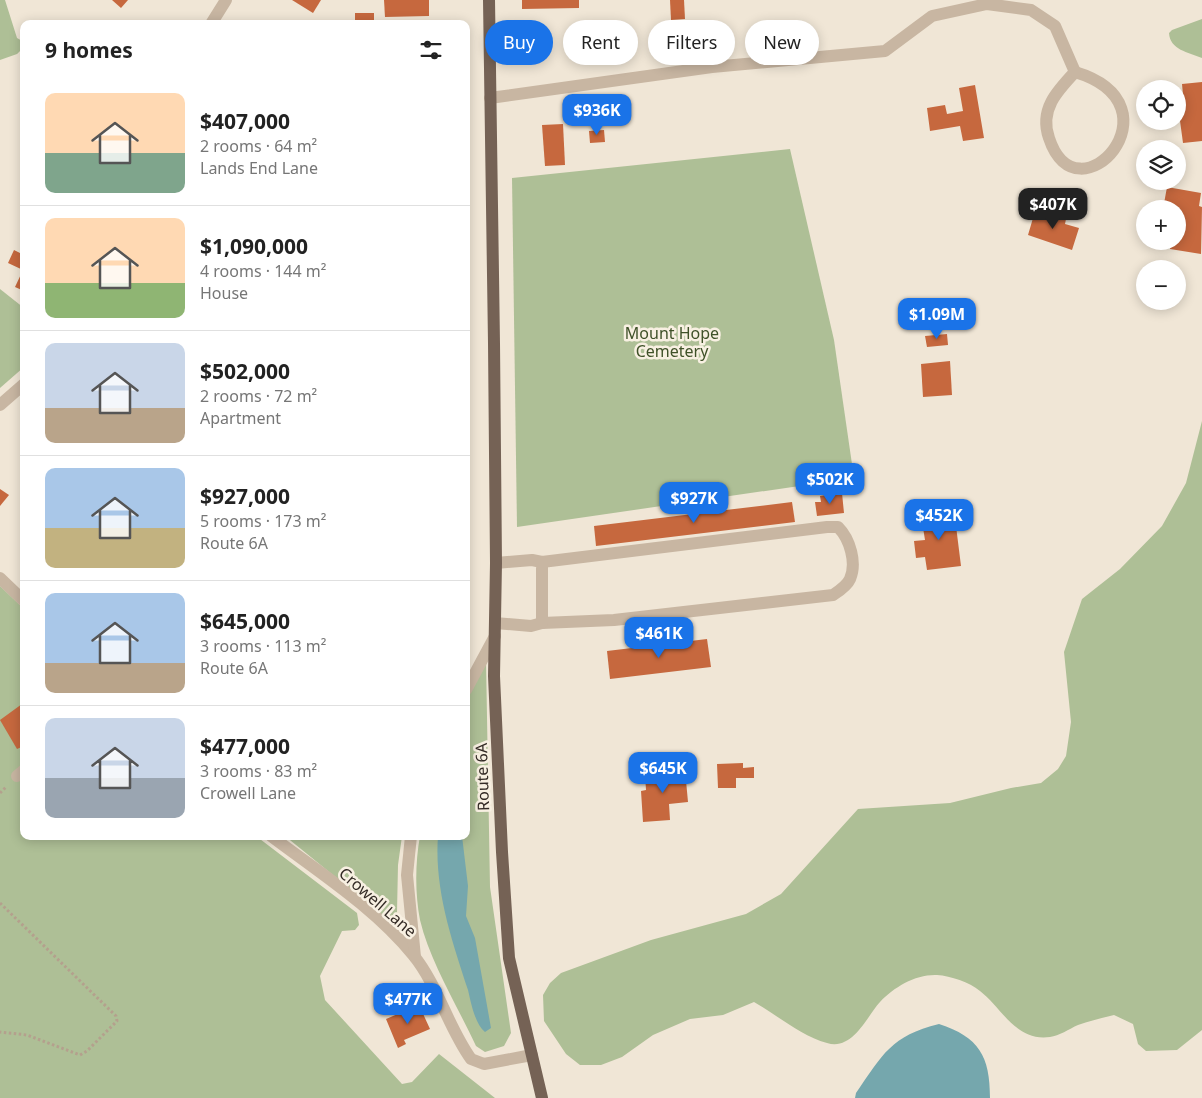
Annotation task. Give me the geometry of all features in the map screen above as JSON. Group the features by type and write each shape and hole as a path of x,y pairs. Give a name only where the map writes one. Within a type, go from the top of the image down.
{"main road":[{"name":"Route 6A","path":"489,0 496,563 494,685 509,958 542,1098"}],"street":[{"path":"214,20 226,0"},
{"path":"490,98 712,66 885,51 932,16 987,4 1031,10 1055,26 1075,72"},
{"path":"1075,72 1089,76 1106,88 1120,104 1124,118 1122,136 1112,154 1095,167 1078,169 1061,160 1051,146 1046,128 1047,109 1056,92 1075,72"},
{"path":"0,405 20,388"},
{"path":"470,682 495,629 532,626 542,623 614,620 833,595 850,580 853,562 847,536 838,527 827,527 542,562 532,560 496,563"},
{"path":"542,562 542,623"},
{"path":"0,578 20,597"},
{"name":"Crowell Lane","path":"276,840 348,895 395,936 415,957 471,1058 484,1064 532,1055"},
{"path":"411,840 407,875 415,957"}],"path":[{"path":"0,903 116,1016 117,1021 87,1051 80,1055 27,1035 0,1032"}],"green space":[{"path":"0,0 5,0 17,38 20,40 20,51 17,54 0,60"},
{"path":"1202,19 1202,58 1176,47 1170,39 1169,33 1172,30"},
{"name":"Mount Hope Cemetery","path":"790,149 834,340 854,478 517,527 512,178"},
{"path":"0,289 20,305 20,370 0,388"},
{"path":"1202,421 1202,1030 1177,1050 1146,1051 1138,1044 1133,1024 1114,1015 1078,1025 1050,1037 1038,1037 1019,1029 988,998 971,985 948,977 929,975 913,979 892,991 880,1002 852,1037 836,1044 817,1040 789,1025 754,1002 723,1015 690,1019 653,1035 622,1057 601,1065 580,1065 566,1054 544,1021 543,995 550,983 561,973 651,940 746,914 781,894 858,809 950,803 1011,788 1041,783 1058,769 1066,756 1071,722 1064,652 1082,599 1120,569 1162,526 1186,483"},
{"path":"0,586 20,605 20,840 261,840 357,913 359,925 355,930 342,931 320,976 325,1000 402,1084 412,1082 439,1054 495,1098 0,1098"},
{"path":"486,660 490,887 511,1033 504,1046 485,1052 476,1046 430,952 420,920 416,878 419,840 470,840 470,687"},
{"path":"290,840 401,840 398,865 397,912 387,919"}],"water":[{"path":"438,840 462,840 468,886 466,916 475,938 491,1028 485,1032 474,1013 456,953 442,895 437,856"},
{"path":"939,1024 964,1035 980,1050 988,1071 990,1098 855,1098 856,1093 881,1057 890,1048 910,1034"}],"building":[{"path":"112,0 128,0 121,8"},
{"path":"292,0 321,0 313,13"},
{"path":"384,0 429,0 429,16 385,17"},
{"path":"522,0 579,0 579,8 522,9"},
{"path":"670,0 684,0 685,19 671,20"},
{"path":"355,13 374,13 374,20 355,20"},
{"path":"1202,82 1202,141 1186,143 1186,140 1183,140 1181,130 1186,130 1186,84"},
{"path":"975,85 984,138 963,141 960,126 930,131 927,108 945,105 947,114 963,111 959,88"},
{"path":"563,124 565,165 545,166 542,125"},
{"path":"604,130 605,142 590,143 589,131"},
{"path":"1166,190 1184,190 1201,193 1199,206 1202,207 1201,254 1176,250 1186,250 1186,200 1165,200"},
{"path":"1036,208 1066,219 1065,224 1079,228 1072,250 1028,235"},
{"path":"14,250 20,253 20,269 8,263"},
{"path":"20,276 20,289 15,287"},
{"path":"947,334 948,345 927,347 925,336"},
{"path":"950,361 952,395 923,397 921,364"},
{"path":"0,489 9,495 0,506"},
{"path":"842,493 844,513 817,516 815,502 821,502 820,496"},
{"path":"792,502 795,522 596,546 594,526"},
{"path":"954,510 961,566 927,570 925,557 916,558 914,541 925,540 921,515"},
{"path":"707,639 711,667 610,679 607,651"},
{"path":"20,705 20,748 17,749 0,720"},
{"path":"743,763 743,768 754,767 754,778 736,778 736,788 718,788 717,764"},
{"path":"685,770 688,802 669,804 670,820 643,822 641,791 646,790 645,774"},
{"path":"419,1005 430,1029 404,1040 406,1044 398,1048 386,1019"}]}
